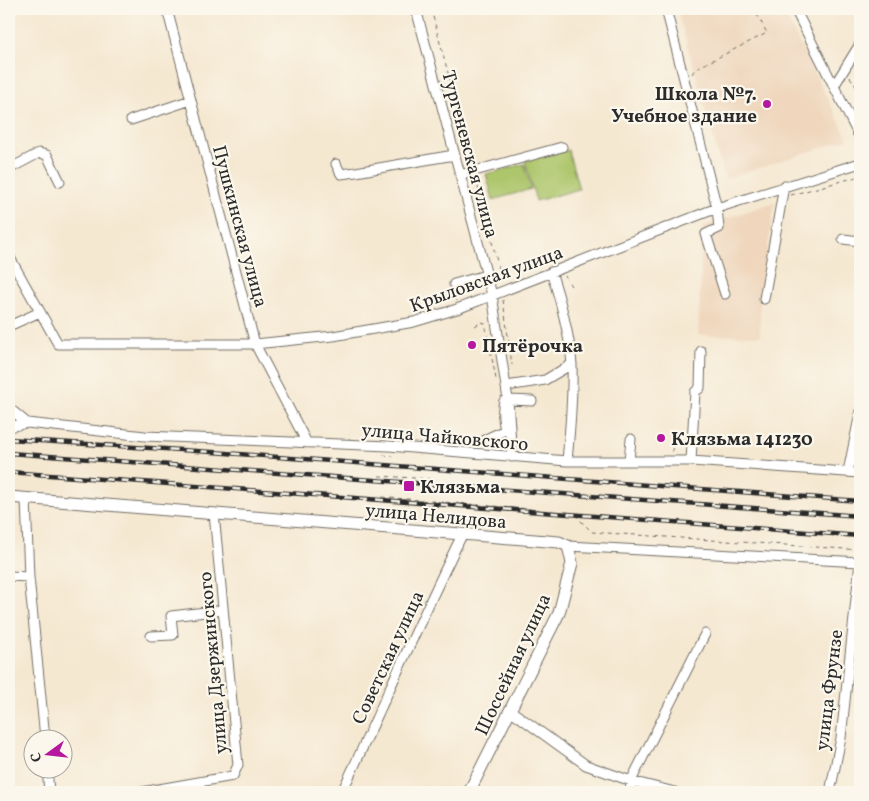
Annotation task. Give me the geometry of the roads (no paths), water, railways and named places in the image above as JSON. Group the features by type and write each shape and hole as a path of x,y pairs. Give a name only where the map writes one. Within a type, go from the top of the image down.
{"main road":[{"name":"улица Нелидова","path":"9,497 559,542 568,546"},
{"name":"Шоссейная улица","path":"469,792 558,614 572,564 568,546"}],"street":[{"name":"Пушкинская улица","path":"167,9 256,344 307,443"},
{"name":"Тургеневская улица","path":"416,9 492,295 508,400 508,432 512,457"},
{"path":"666,9 717,208 719,228 706,234 725,294"},
{"path":"795,9 860,138"},
{"path":"834,86 860,44"},
{"path":"131,120 191,100"},
{"path":"460,175 562,146"},
{"path":"9,169 39,153 47,155 60,182"},
{"path":"336,164 341,174 454,155"},
{"name":"Крыловская улица","path":"9,256 58,344 256,344 333,336 414,322 457,309 492,295 553,276 717,208 860,163"},
{"path":"764,299 784,186"},
{"path":"843,239 860,241"},
{"path":"454,284 486,275"},
{"path":"553,276 572,364 571,418 567,461"},
{"path":"9,326 40,312"},
{"path":"691,461 695,392 700,388 700,351"},
{"path":"506,386 545,380 572,364"},
{"path":"508,400 532,401"},
{"path":"9,408 27,422"},
{"path":"848,472 860,413"},
{"path":"9,427 27,422"},
{"name":"улица Чайковского","path":"27,422 145,436 389,446 567,461 691,461 860,473"},
{"path":"486,439 508,432"},
{"path":"629,461 631,439"},
{"path":"26,499 29,577 44,728"},
{"name":"улица Дзержинского","path":"142,792 233,776 238,764 214,513"},
{"name":"Советская улица","path":"342,792 462,535"},
{"name":"улица Нелидова","path":"568,546 860,562"},
{"name":"улица Фрунзе","path":"830,792 841,738 860,562"},
{"path":"9,576 29,577"},
{"path":"151,636 173,635 171,616 224,610"},
{"path":"630,792 631,781 706,634"},
{"path":"510,710 586,765 631,781 675,792"},
{"path":"48,778 49,792"}],"railway":[{"path":"9,439 212,452 860,501"},
{"path":"9,453 860,516"},
{"path":"9,472 860,536"}],"place":[{"name":"Школа №7. Учебное здание","path":"767,104"},
{"name":"Пятёрочка","path":"472,345"},
{"name":"Клязьма 141230","path":"661,438"},
{"name":"Клязьма","path":"409,486"}]}
